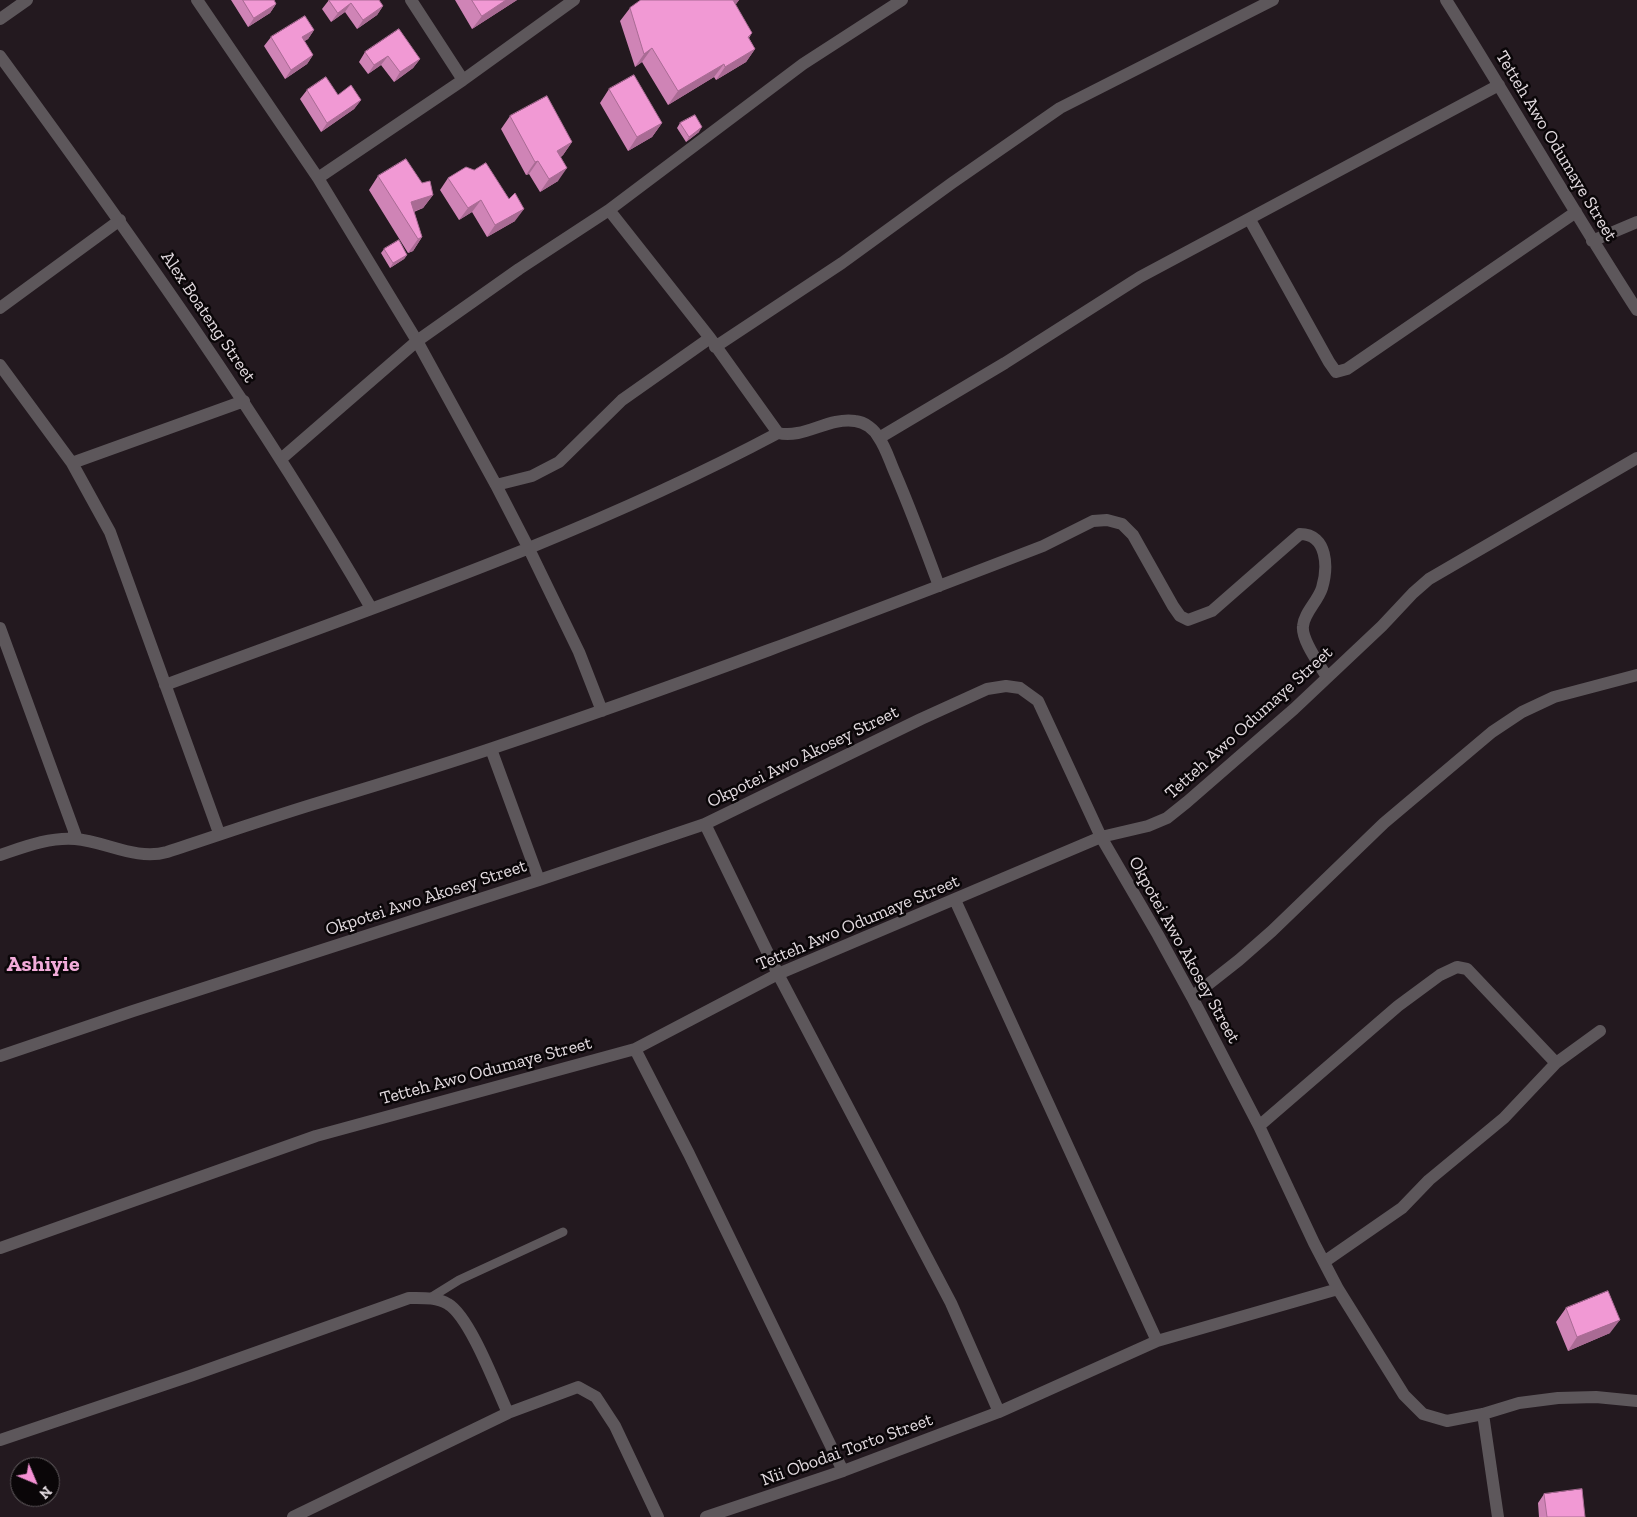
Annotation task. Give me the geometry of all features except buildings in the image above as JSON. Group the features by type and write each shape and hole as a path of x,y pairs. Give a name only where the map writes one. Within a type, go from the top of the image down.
{"street":[{"path":"0,19 27,0"},
{"path":"197,0 318,178 417,341 529,549 579,652 602,711"},
{"path":"411,0 463,80"},
{"path":"318,178 463,80 574,0"},
{"path":"281,459 417,341 609,210 803,64 902,0"},
{"path":"496,485 532,476 559,462 622,400 712,342 842,263 1060,108 1273,0"},
{"name":"Tetteh Awo Odumaye Street","path":"1446,0 1592,241 1637,310"},
{"name":"Alex Boateng Street","path":"0,56 120,220 244,401 330,537 371,608"},
{"path":"879,438 1005,363 1140,277 1250,220 1499,85"},
{"path":"609,210 712,342 778,433"},
{"path":"1250,220 1336,372 1347,369 1576,212"},
{"path":"0,308 120,220"},
{"path":"1592,241 1637,222"},
{"path":"0,364 72,463 110,532 220,833"},
{"path":"72,463 244,401"},
{"path":"166,685 529,549 671,486 778,433 793,435 841,420 857,421 866,424 879,438 899,483 938,586"},
{"name":"Tetteh Awo Odumaye Street","path":"0,1248 316,1136 635,1049 778,974 1101,837 1148,826 1167,818 1294,710 1382,626 1412,593 1429,579 1637,458"},
{"path":"0,855 59,838 77,839 141,853 162,853 220,833 490,749 602,711 1043,546 1093,522 1107,520 1122,524 1133,535 1173,606 1180,616 1188,620 1212,611 1300,534 1308,534 1315,538 1321,546 1326,560 1322,589 1303,625 1303,635 1327,677"},
{"path":"0,628 77,839"},
{"path":"1192,996 1258,943 1384,823 1492,732 1522,712 1554,697 1637,675"},
{"name":"Okpotei Awo Akosey Street","path":"0,1056 705,824 987,689 1006,686 1020,688 1038,701 1101,837 1192,996 1259,1126 1314,1243 1338,1289 1404,1395 1422,1414 1447,1421 1483,1414 1519,1403 1558,1398 1596,1397 1637,1401"},
{"path":"490,749 539,880"},
{"path":"705,824 778,974 951,1303 999,1412"},
{"path":"955,900 1157,1341"},
{"path":"1259,1126 1398,1006 1440,975 1457,967 1467,969 1556,1063"},
{"path":"1324,1262 1402,1208 1429,1180 1504,1118 1556,1063 1600,1030"},
{"path":"635,1049 689,1154 843,1471"},
{"name":"Nii Obodai Torto Street","path":"706,1517 843,1471 999,1412 1157,1341 1338,1289"},
{"path":"0,1440 190,1376 409,1298 430,1298 447,1303 457,1312 467,1325 508,1413"},
{"path":"293,1517 508,1413 578,1387 596,1397 615,1426 658,1517"},
{"path":"1483,1414 1498,1517"}],"lane":[{"path":"430,1298 459,1280 563,1232"}],"district":[{"name":"Ashiyie","path":"43,965"}]}
